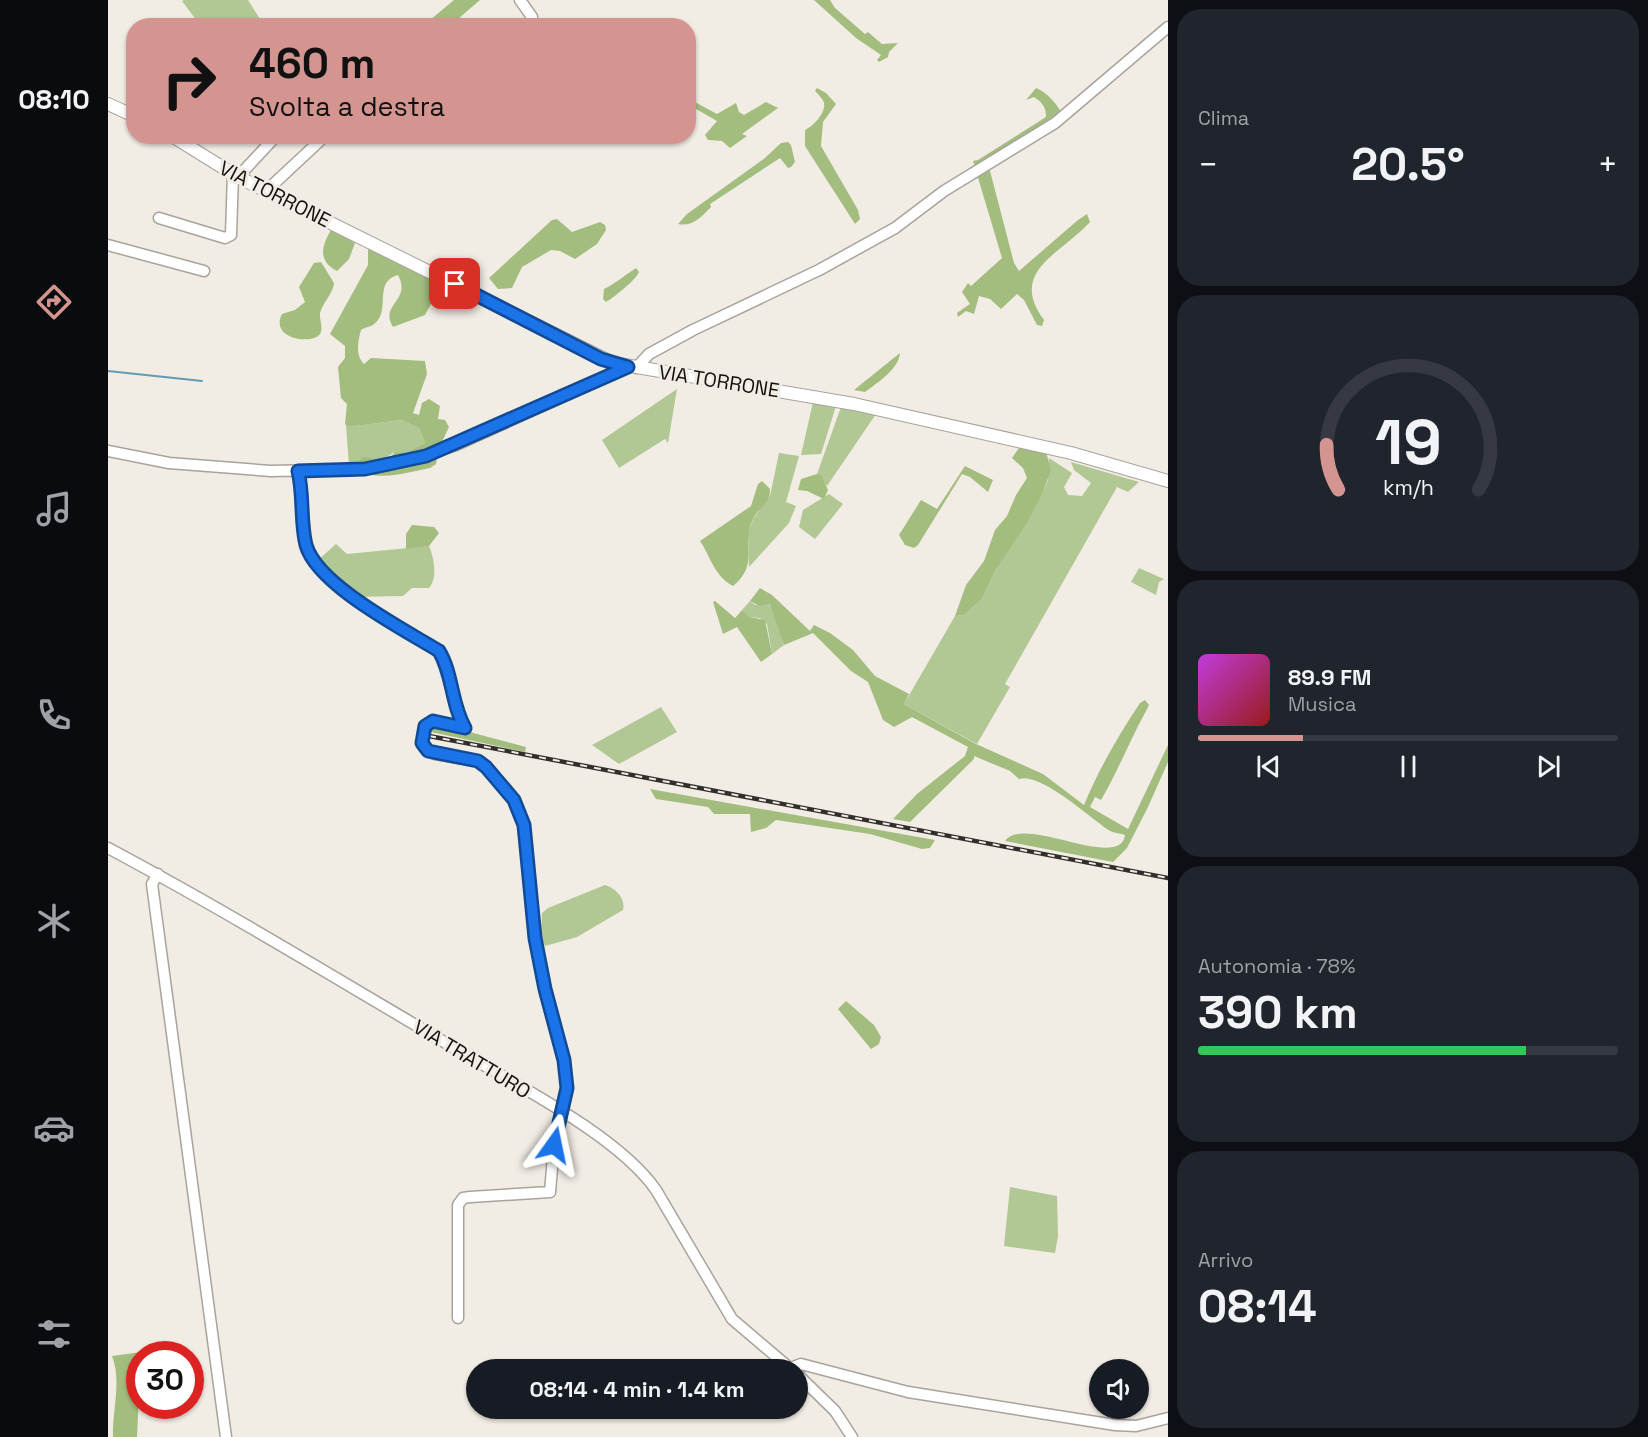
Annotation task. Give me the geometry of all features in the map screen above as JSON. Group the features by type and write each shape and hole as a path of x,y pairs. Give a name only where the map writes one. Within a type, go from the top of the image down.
{"main road":[{"path":"108,104 126,112"},
{"name":"VIA TORRONE","path":"188,144 235,175 601,359 632,368 854,404 1071,453 1168,481"}],"street":[{"path":"520,0 532,17"},
{"path":"108,451 169,464 298,471 365,469 426,456 632,368 649,354 693,330 799,280 895,228 944,191 1055,123 1168,27"},
{"path":"159,218 225,238 231,235 235,175 268,144"},
{"path":"266,191 316,144"},
{"path":"108,245 204,271"},
{"path":"298,471 307,548 317,563 373,613 439,651 445,661 458,714 465,728 433,721 425,726 422,743 428,751 435,754 478,761 514,800 524,825 534,927 541,969 564,1060 567,1088 554,1145 550,1192 470,1197 463,1198 458,1205 458,1318"},
{"name":"VIA TRATTURO","path":"108,848 158,874 561,1112 642,1171 732,1319 780,1359"},
{"path":"158,874 152,884 226,1437"},
{"path":"808,1366 908,1392 1115,1425 1136,1426 1168,1418"},
{"name":"VIA TRATTURO","path":"808,1385 835,1411 852,1437"}],"green space":[{"path":"248,0 259,18 195,18 182,1"},
{"path":"454,0 480,0 459,18 432,18"},
{"path":"814,0 830,0 835,8 865,34 868,32 882,44 898,43 889,52 888,57 879,62 877,60 881,55 856,38"},
{"path":"817,88 826,93 836,104 823,122 821,146 858,210 860,219 855,224 805,146 805,130 818,119 824,107 823,100 815,91"},
{"path":"1036,88 1052,99 1063,116 989,167 1014,263 1019,271 1087,214 1090,222 1042,265 1035,276 1032,289 1034,303 1044,320 1042,326 1037,325 1024,300 1017,294 1001,309 990,299 979,296 974,314 966,311 958,317 957,313 970,304 962,292 968,283 971,286 1002,258 973,161 1046,117 1039,101 1034,97 1026,100"},
{"path":"766,102 778,108 742,134 747,136 730,148 722,141 708,140 705,135 717,121 696,109 696,103 717,114 736,103 739,112 744,115"},
{"path":"788,142 791,145 795,162 791,167 788,168 780,158 710,204 711,207 696,220 688,224 678,224 687,214 765,158 781,143"},
{"path":"557,219 572,232 600,222 605,225 606,230 597,244 575,259 560,251 551,250 522,267 512,288 498,289 489,278 552,220"},
{"path":"331,230 355,243 349,259 337,271 327,263 323,253"},
{"path":"368,247 463,293 457,302 444,300 431,304 425,315 393,327 390,313 401,291 398,275 386,284 379,318 373,325 361,330 358,352 364,364 371,358 425,361 427,374 413,413 419,415 422,403 429,399 440,406 438,419 445,420 449,427 439,448 436,464 430,468 390,476 370,474 354,465 363,457 372,458 376,463 393,466 390,458 395,452 406,453 425,443 419,428 401,420 348,427 345,424 347,404 341,398 338,367 345,358 345,346 330,334 368,265"},
{"path":"321,262 334,283 320,313 320,334 313,338 299,339 285,334 281,329 282,314 295,310 305,302 299,287 314,263"},
{"path":"636,268 639,272 634,280 606,302 603,299 604,289"},
{"path":"900,353 896,365 881,380 865,392 854,390"},
{"path":"677,389 668,443 665,439 619,468 602,440"},
{"path":"813,402 836,406 821,454 801,455"},
{"path":"841,407 876,414 827,486 817,474"},
{"path":"401,420 419,428 425,443 406,454 395,452 376,463 349,466 346,425 348,427"},
{"path":"1021,445 1046,452 1051,470 1043,492 1028,521 995,571 982,599 964,615 955,616 966,585 984,561 995,530 1007,516 1016,495 1027,478 1023,468 1012,458"},
{"path":"779,453 799,456 786,502 796,506 789,523 749,567 748,533 753,519 770,496"},
{"path":"1049,458 1072,473 1064,487 1068,495 1082,496 1091,483 1074,470 1071,462 1139,482 1128,492 1117,487 1005,684 1010,687 977,744 904,704 955,616 964,615 982,599 995,571 1043,492 1048,480"},
{"path":"965,466 993,480 988,492 970,477 962,474 918,545 914,548 905,545 899,535 921,500 937,509"},
{"path":"821,475 828,490 824,499 807,491 798,490 801,479"},
{"path":"762,481 770,489 770,494 752,521 749,530 746,570 733,586 717,572 700,541 751,506 758,484"},
{"path":"829,494 843,504 815,539 799,527 803,510"},
{"path":"412,525 434,527 439,533 429,546 406,549 406,534"},
{"path":"336,544 347,554 429,546 434,579 429,588 412,588 403,596 355,597 317,561"},
{"path":"1139,568 1164,579 1159,582 1156,595 1131,582"},
{"path":"760,588 772,595 810,631 814,625 830,633 853,650 875,676 909,694 904,704 976,744 1043,774 1084,805 1117,740 1140,703 1145,700 1149,705 1113,778 1101,800 1095,797 1090,807 1128,829 1168,745 1168,762 1127,848 1113,862 1005,841 1015,835 1031,834 1107,848 1119,845 1125,835 1109,830 1051,788 1039,782 1019,779 1010,771 974,756 974,759 910,822 893,819 917,794 965,756 968,747 912,717 894,727 883,720 868,682 851,671 813,633 784,645 770,604 759,606 750,601"},
{"path":"715,601 735,618 742,610 750,617 765,620 772,654 761,662 737,627 723,634 713,602"},
{"path":"750,601 755,605 769,604 773,608 784,645 772,654 767,624 760,618 750,617 742,610"},
{"path":"661,707 677,732 619,764 592,745"},
{"path":"432,722 526,747 525,752 426,731"},
{"path":"650,789 935,840 930,848 922,849 870,834 776,820 766,828 751,832 750,814 714,814 708,807 656,799"},
{"path":"605,885 619,894 623,901 623,910 577,937 545,946 541,937 542,913 548,908"},
{"path":"846,1001 874,1025 881,1037 879,1044 871,1049 838,1009"},
{"path":"1010,1187 1057,1196 1058,1236 1055,1253 1004,1246"},
{"path":"126,1354 126,1419 138,1419 137,1437 113,1437 116,1375 112,1356"}],"waterway":[{"path":"108,371 202,381"}],"railway":[{"path":"429,736 1168,878"}],"route":[{"path":"455,284 601,359 628,367 456,445 426,456 365,469 298,471 305,535 307,548 317,563 350,595 373,613 439,651 445,661 458,714 465,728 433,721 425,726 422,743 428,751 478,761 486,767 514,800 524,825 535,938 545,989 564,1060 567,1088 554,1145"}]}
